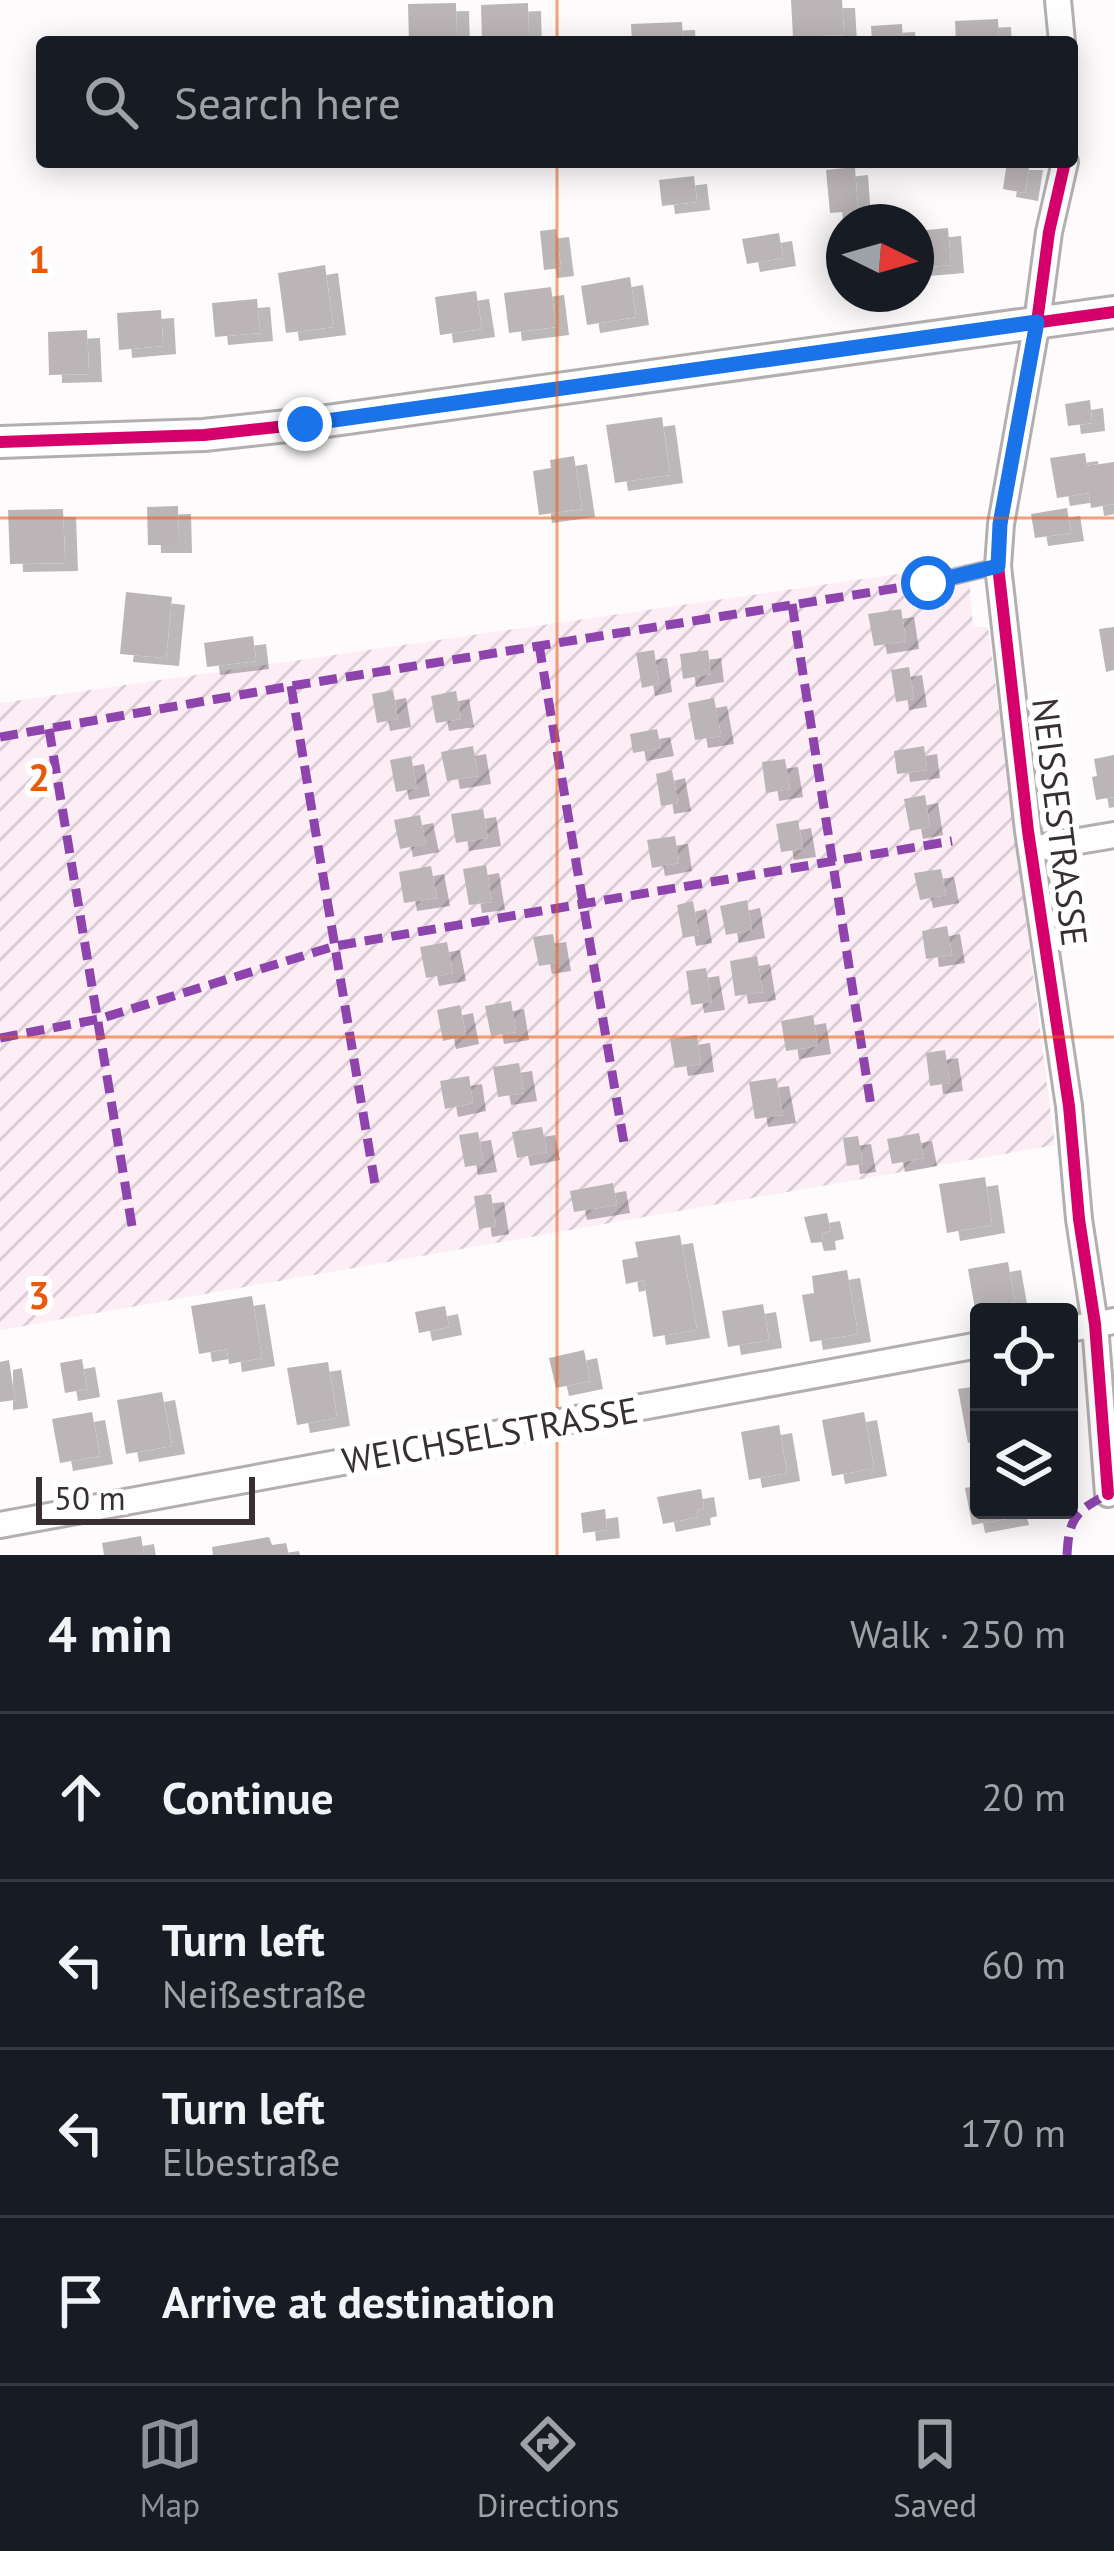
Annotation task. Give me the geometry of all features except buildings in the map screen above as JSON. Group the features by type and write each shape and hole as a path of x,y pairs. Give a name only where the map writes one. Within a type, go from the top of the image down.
{"street":[{"path":"1058,0 1061,36"},
{"name":"NEISSESTRASSE","path":"1064,168 1000,524 998,566 1031,849 1069,1106 1108,1494"},
{"path":"0,442 204,435 285,426 1114,312"},
{"path":"1031,849 1114,835"},
{"name":"WEICHSELSTRASSE","path":"0,1525 970,1348"}],"lane":[{"path":"928,583 998,566"}],"shaded area":[{"path":"968,564 973,627 988,627 1055,1145 0,1330 0,703"}],"marked path":[{"path":"0,737 928,583"},
{"path":"792,604 871,1106"},
{"path":"539,645 624,1143"},
{"path":"291,686 376,1190"},
{"path":"49,729 133,1232"},
{"path":"0,1038 99,1019 335,946 952,841"},
{"path":"1067,1555 1076,1517 1108,1494"}],"cycle path":[{"path":"1064,168 1049,232 998,566 1028,831 1095,1324 1108,1494"},
{"path":"0,442 204,435 305,424 1114,312"}],"route":[{"path":"305,424 1037,322 1000,524 998,566 928,583"}]}
